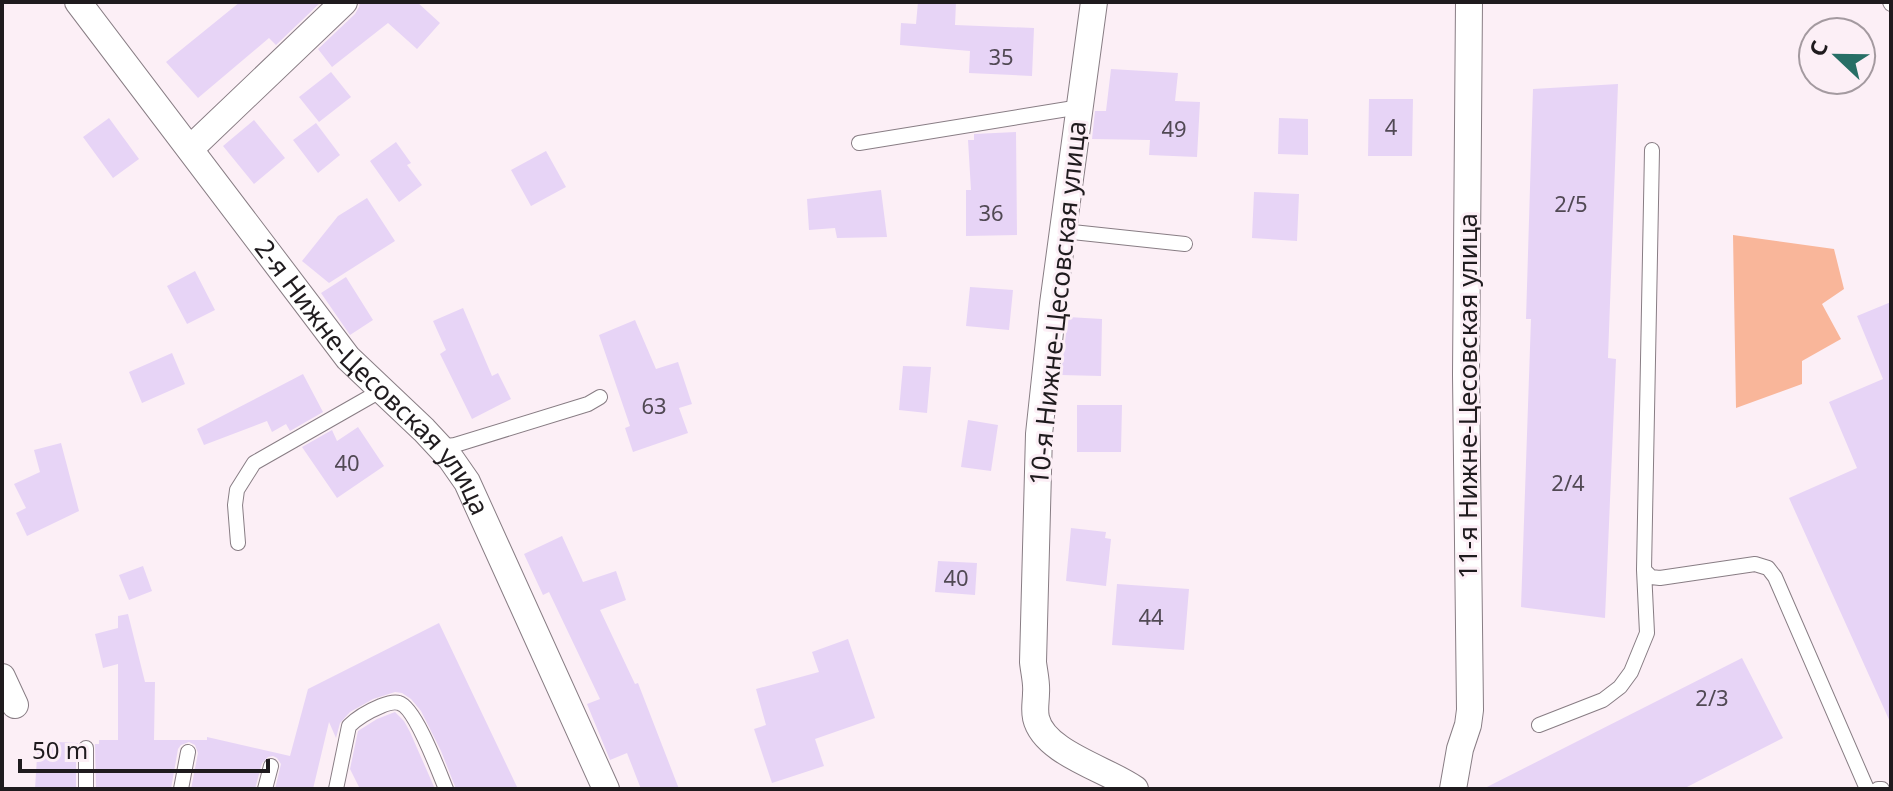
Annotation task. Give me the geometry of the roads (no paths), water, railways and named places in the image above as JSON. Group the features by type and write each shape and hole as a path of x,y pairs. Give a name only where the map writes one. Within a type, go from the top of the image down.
{"street":[{"name":"2-я Нижне-Цесовская улица","path":"78,2 348,358 440,447 467,482 606,789"},
{"path":"190,149 344,2"},
{"name":"10-я Нижне-Цесовская улица","path":"1094,2 1053,304 1039,434 1034,706 1036,721 1044,736 1075,758 1135,789"},
{"name":"11-я Нижне-Цесовская улица","path":"1453,789 1470,710 1466,391 1469,2"},
{"path":"2,677 15,705"}],"lane":[{"path":"859,143 1080,107"},
{"path":"1539,725 1603,700 1620,687 1631,672 1647,633 1644,570 1652,150"},
{"path":"1063,231 1185,244"},
{"path":"238,543 237,490 254,463 382,390"},
{"path":"440,447 588,404 600,397"},
{"path":"1644,570 1651,577 1660,578 1755,564 1768,568 1775,577 1867,789"},
{"path":"336,789 349,726 369,711 389,703 400,703 416,719 446,789"},
{"path":"86,748 86,789"},
{"path":"181,789 188,752"},
{"path":"265,789 271,766"}]}
